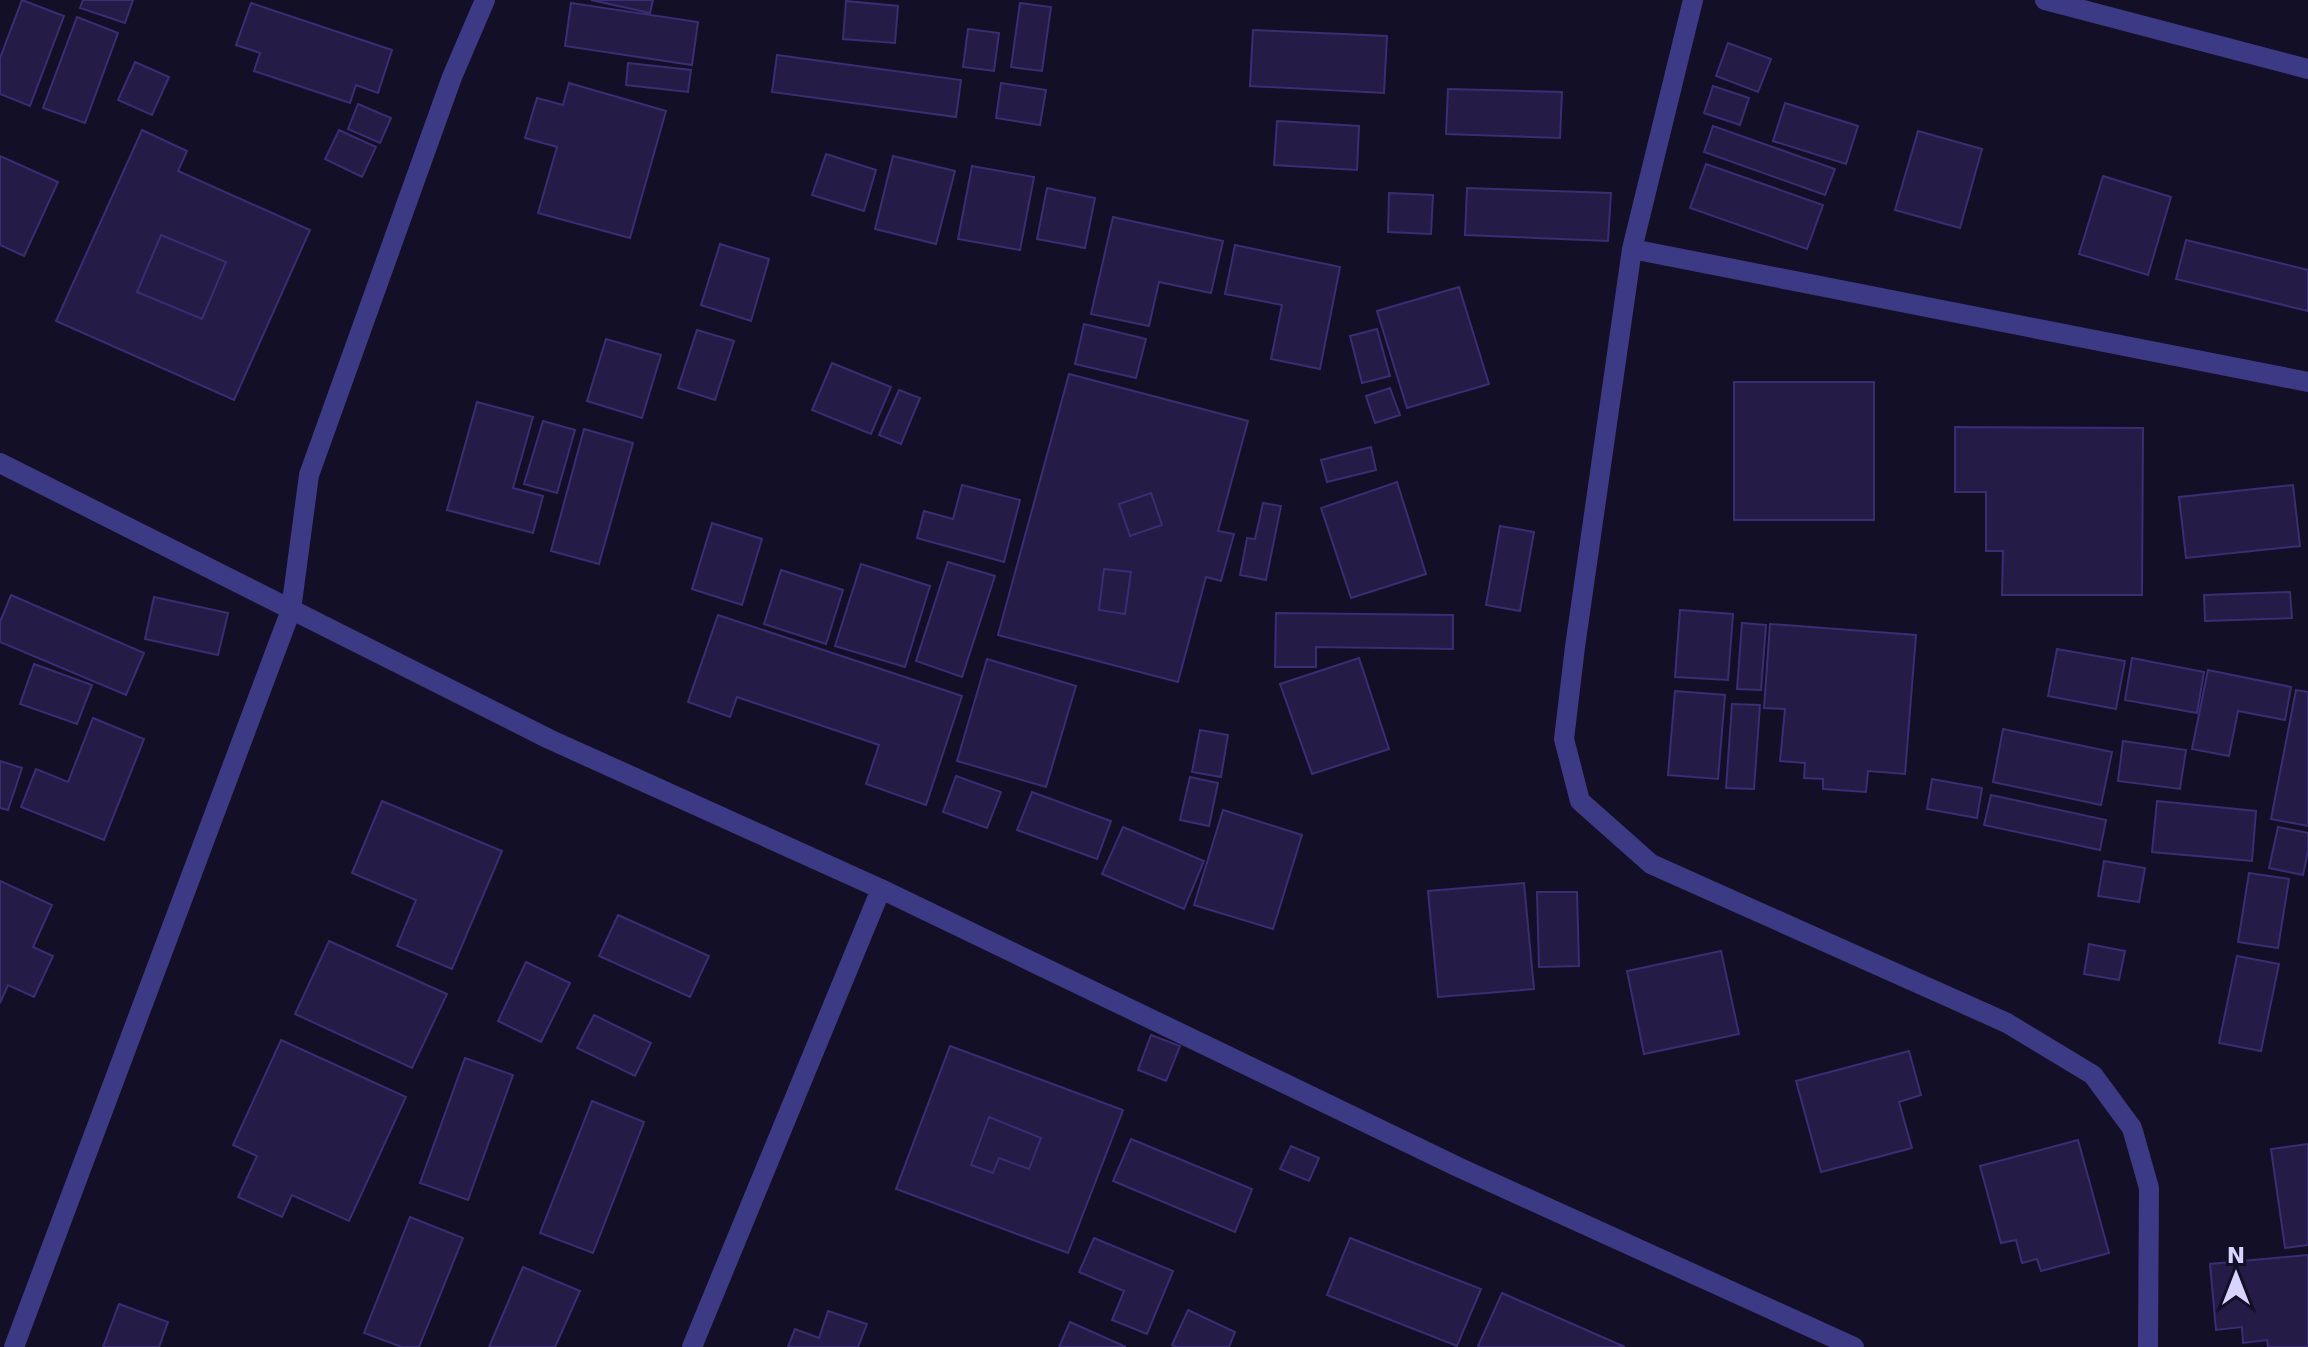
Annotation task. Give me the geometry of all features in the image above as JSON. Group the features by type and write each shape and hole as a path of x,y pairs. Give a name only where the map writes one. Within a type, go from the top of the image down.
{"street":[{"path":"14,1347 291,610 309,475 452,77 485,0"},
{"path":"1693,0 1632,249 1564,739 1580,801 1651,864 2007,1023 2093,1075 2132,1128 2149,1188 2148,1347"},
{"path":"2045,0 2308,69"},
{"path":"1632,249 2308,382"},
{"path":"0,463 549,739 881,889 1458,1167 1854,1347"},
{"path":"692,1347 881,889"}],"building":[{"path":"22,0 64,16 30,106 0,94 0,58"},
{"path":"83,0 133,0 125,23 80,8"},
{"path":"591,0 653,0 650,13"},
{"path":"846,1 898,6 895,43 843,39"},
{"path":"251,3 392,50 378,93 356,85 350,103 254,71 260,53 236,45"},
{"path":"571,3 698,22 692,65 565,46"},
{"path":"1020,3 1051,7 1042,71 1011,67"},
{"path":"77,17 118,33 85,123 43,108"},
{"path":"968,29 999,33 994,71 963,67"},
{"path":"1253,30 1387,36 1384,93 1250,86"},
{"path":"1728,43 1771,59 1758,92 1716,76"},
{"path":"777,55 961,80 956,117 772,92"},
{"path":"135,62 169,77 152,115 118,100"},
{"path":"628,63 691,70 688,92 626,85"},
{"path":"569,83 666,111 630,238 538,213 557,147 525,138 537,98 563,105"},
{"path":"1001,83 1046,90 1040,125 996,118"},
{"path":"1713,86 1749,98 1740,125 1704,113"},
{"path":"1448,89 1562,92 1560,138 1446,134"},
{"path":"1785,103 1858,126 1846,164 1773,141"},
{"path":"358,104 391,118 380,143 348,129"},
{"path":"1277,121 1359,126 1357,170 1274,165"},
{"path":"1713,126 1835,169 1825,195 1704,152"},
{"path":"142,130 187,151 178,171 310,230 234,400 56,321","holes":["161,235 226,262 202,319 137,292"]},
{"path":"339,130 376,147 362,177 325,159"},
{"path":"1918,131 1982,149 1960,228 1895,210"},
{"path":"826,154 876,170 864,211 812,195"},
{"path":"0,156 58,182 24,256 0,245"},
{"path":"893,156 955,171 936,244 875,229"},
{"path":"1706,164 1823,205 1807,249 1690,208"},
{"path":"972,166 1034,177 1020,250 958,239"},
{"path":"2103,176 2171,197 2148,275 2079,254"},
{"path":"1047,188 1095,198 1085,248 1037,239"},
{"path":"1467,188 1611,193 1608,241 1465,235"},
{"path":"1389,193 1433,195 1431,234 1388,232"},
{"path":"1113,217 1223,241 1211,293 1159,282 1149,326 1091,314"},
{"path":"161,235 226,262 202,319 137,292"},
{"path":"2186,240 2308,270 2308,311 2176,279"},
{"path":"720,244 769,259 751,321 701,305"},
{"path":"1235,245 1340,267 1320,369 1271,359 1282,305 1225,294"},
{"path":"1459,287 1489,384 1407,408 1377,311"},
{"path":"1084,324 1146,339 1136,378 1075,364"},
{"path":"1377,329 1390,376 1362,383 1350,336"},
{"path":"697,330 734,341 715,400 678,388"},
{"path":"606,339 661,355 642,418 587,401"},
{"path":"832,363 891,387 871,434 812,410"},
{"path":"1069,374 1248,421 1218,531 1234,534 1221,581 1206,577 1178,682 998,635","holes":["1151,493 1162,525 1130,536 1119,504","1104,569 1131,572 1125,614 1099,610"]},
{"path":"1734,382 1874,382 1874,520 1734,520"},
{"path":"1390,388 1400,415 1375,423 1366,396"},
{"path":"899,390 920,398 901,444 879,435"},
{"path":"477,402 533,417 513,488 543,496 533,533 447,510"},
{"path":"543,421 575,430 557,493 524,484"},
{"path":"1955,427 2143,428 2142,595 2002,595 2003,551 1986,551 1986,492 1955,492"},
{"path":"584,429 633,443 599,564 551,551"},
{"path":"1371,447 1376,470 1327,482 1321,460"},
{"path":"1397,482 1426,574 1351,598 1321,508"},
{"path":"962,485 1020,500 1004,562 917,538 924,511 953,519"},
{"path":"2293,485 2300,546 2186,558 2179,497"},
{"path":"1151,493 1162,525 1130,536 1119,504"},
{"path":"1263,503 1281,506 1266,580 1240,575 1247,538 1255,539"},
{"path":"712,523 762,539 742,605 692,589"},
{"path":"1500,526 1534,532 1520,611 1486,605"},
{"path":"948,562 995,576 962,677 916,661"},
{"path":"861,564 930,586 905,667 835,646"},
{"path":"1104,569 1131,572 1125,614 1099,610"},
{"path":"781,570 843,590 826,644 764,624"},
{"path":"2290,592 2292,618 2205,621 2204,595"},
{"path":"11,595 144,653 126,695 0,642 0,622"},
{"path":"154,597 228,613 218,655 145,639"},
{"path":"1680,610 1733,614 1728,680 1675,677"},
{"path":"1276,613 1453,615 1453,649 1316,647 1316,667 1275,667"},
{"path":"718,615 962,696 926,805 866,784 879,745 737,697 730,717 688,702"},
{"path":"1742,623 1766,625 1761,690 1737,689"},
{"path":"1770,624 1916,635 1905,774 1868,771 1866,792 1823,789 1823,779 1804,778 1805,763 1780,761 1785,709 1764,708"},
{"path":"2057,649 2125,661 2116,709 2048,696"},
{"path":"1359,658 1389,749 1312,774 1280,684"},
{"path":"2132,658 2204,672 2197,713 2125,700"},
{"path":"987,659 1076,686 1046,787 957,761"},
{"path":"34,664 92,685 77,724 20,704"},
{"path":"2208,670 2291,687 2285,720 2238,711 2229,756 2192,749"},
{"path":"2296,690 2308,692 2308,826 2271,819"},
{"path":"1675,691 1725,695 1718,779 1668,775"},
{"path":"1732,704 1760,705 1754,789 1726,788"},
{"path":"93,718 144,739 104,840 21,807 36,769 68,782"},
{"path":"2003,729 2112,752 2101,805 1993,782"},
{"path":"1200,730 1228,735 1221,777 1192,772"},
{"path":"2123,741 2186,750 2180,789 2118,781"},
{"path":"0,761 22,768 8,810 0,808"},
{"path":"956,776 1001,792 987,828 943,812"},
{"path":"1190,777 1218,783 1209,826 1180,820"},
{"path":"1932,779 1982,788 1977,818 1927,809"},
{"path":"1032,792 1111,821 1097,859 1017,830"},
{"path":"1991,795 2106,820 2100,850 1984,825"},
{"path":"382,801 502,851 452,969 397,946 416,900 352,873"},
{"path":"2157,801 2256,811 2252,861 2152,852"},
{"path":"1223,810 1302,835 1273,929 1194,905"},
{"path":"1123,827 1204,861 1184,909 1102,874"},
{"path":"2278,827 2308,833 2303,875 2269,868"},
{"path":"2104,861 2145,868 2139,902 2098,896"},
{"path":"2249,873 2289,879 2278,948 2238,942"},
{"path":"0,881 52,905 33,947 53,956 34,997 8,985 0,1003"},
{"path":"1524,883 1534,989 1438,997 1428,891"},
{"path":"1537,892 1577,892 1579,966 1539,967"},
{"path":"618,915 709,956 690,997 599,956"},
{"path":"329,941 447,994 412,1068 295,1014"},
{"path":"2089,944 2125,951 2119,980 2084,974"},
{"path":"1721,951 1739,1034 1644,1054 1627,971"},
{"path":"2237,956 2279,964 2261,1051 2219,1043"},
{"path":"526,962 570,983 541,1042 498,1021"},
{"path":"594,1015 651,1043 635,1076 577,1048"},
{"path":"1151,1035 1180,1046 1166,1081 1138,1070"},
{"path":"281,1040 406,1097 349,1221 292,1195 282,1217 238,1197 257,1156 233,1145"},
{"path":"950,1046 1123,1110 1068,1253 896,1189","holes":["989,1117 1041,1138 1029,1169 999,1158 993,1173 971,1165"]},
{"path":"1909,1051 1921,1095 1899,1102 1912,1148 1821,1172 1796,1081"},
{"path":"465,1058 513,1075 468,1200 420,1183"},
{"path":"592,1101 644,1122 593,1253 540,1233"},
{"path":"989,1117 1041,1138 1029,1169 999,1158 993,1173 971,1165"},
{"path":"1131,1139 1252,1189 1235,1232 1113,1181"},
{"path":"2078,1140 2109,1253 2041,1271 2037,1259 2022,1263 2016,1240 2001,1243 1980,1166"},
{"path":"2308,1144 2308,1245 2285,1248 2271,1149"},
{"path":"1291,1146 1319,1158 1309,1181 1280,1169"},
{"path":"410,1217 463,1238 419,1347 402,1347 364,1333"},
{"path":"1094,1238 1173,1271 1147,1334 1112,1320 1124,1291 1079,1272"},
{"path":"1350,1238 1481,1289 1457,1346 1327,1295"},
{"path":"2308,1255 2308,1347 2268,1347 2267,1340 2243,1343 2242,1327 2216,1330 2210,1264"},
{"path":"523,1267 580,1291 555,1347 489,1347"},
{"path":"1502,1293 1625,1347 1480,1347"},
{"path":"119,1304 168,1322 159,1347 103,1347"},
{"path":"1188,1310 1235,1332 1229,1347 1172,1345"},
{"path":"828,1311 867,1324 858,1347 788,1347 795,1329 819,1338"},
{"path":"1070,1322 1126,1347 1059,1347"}]}
